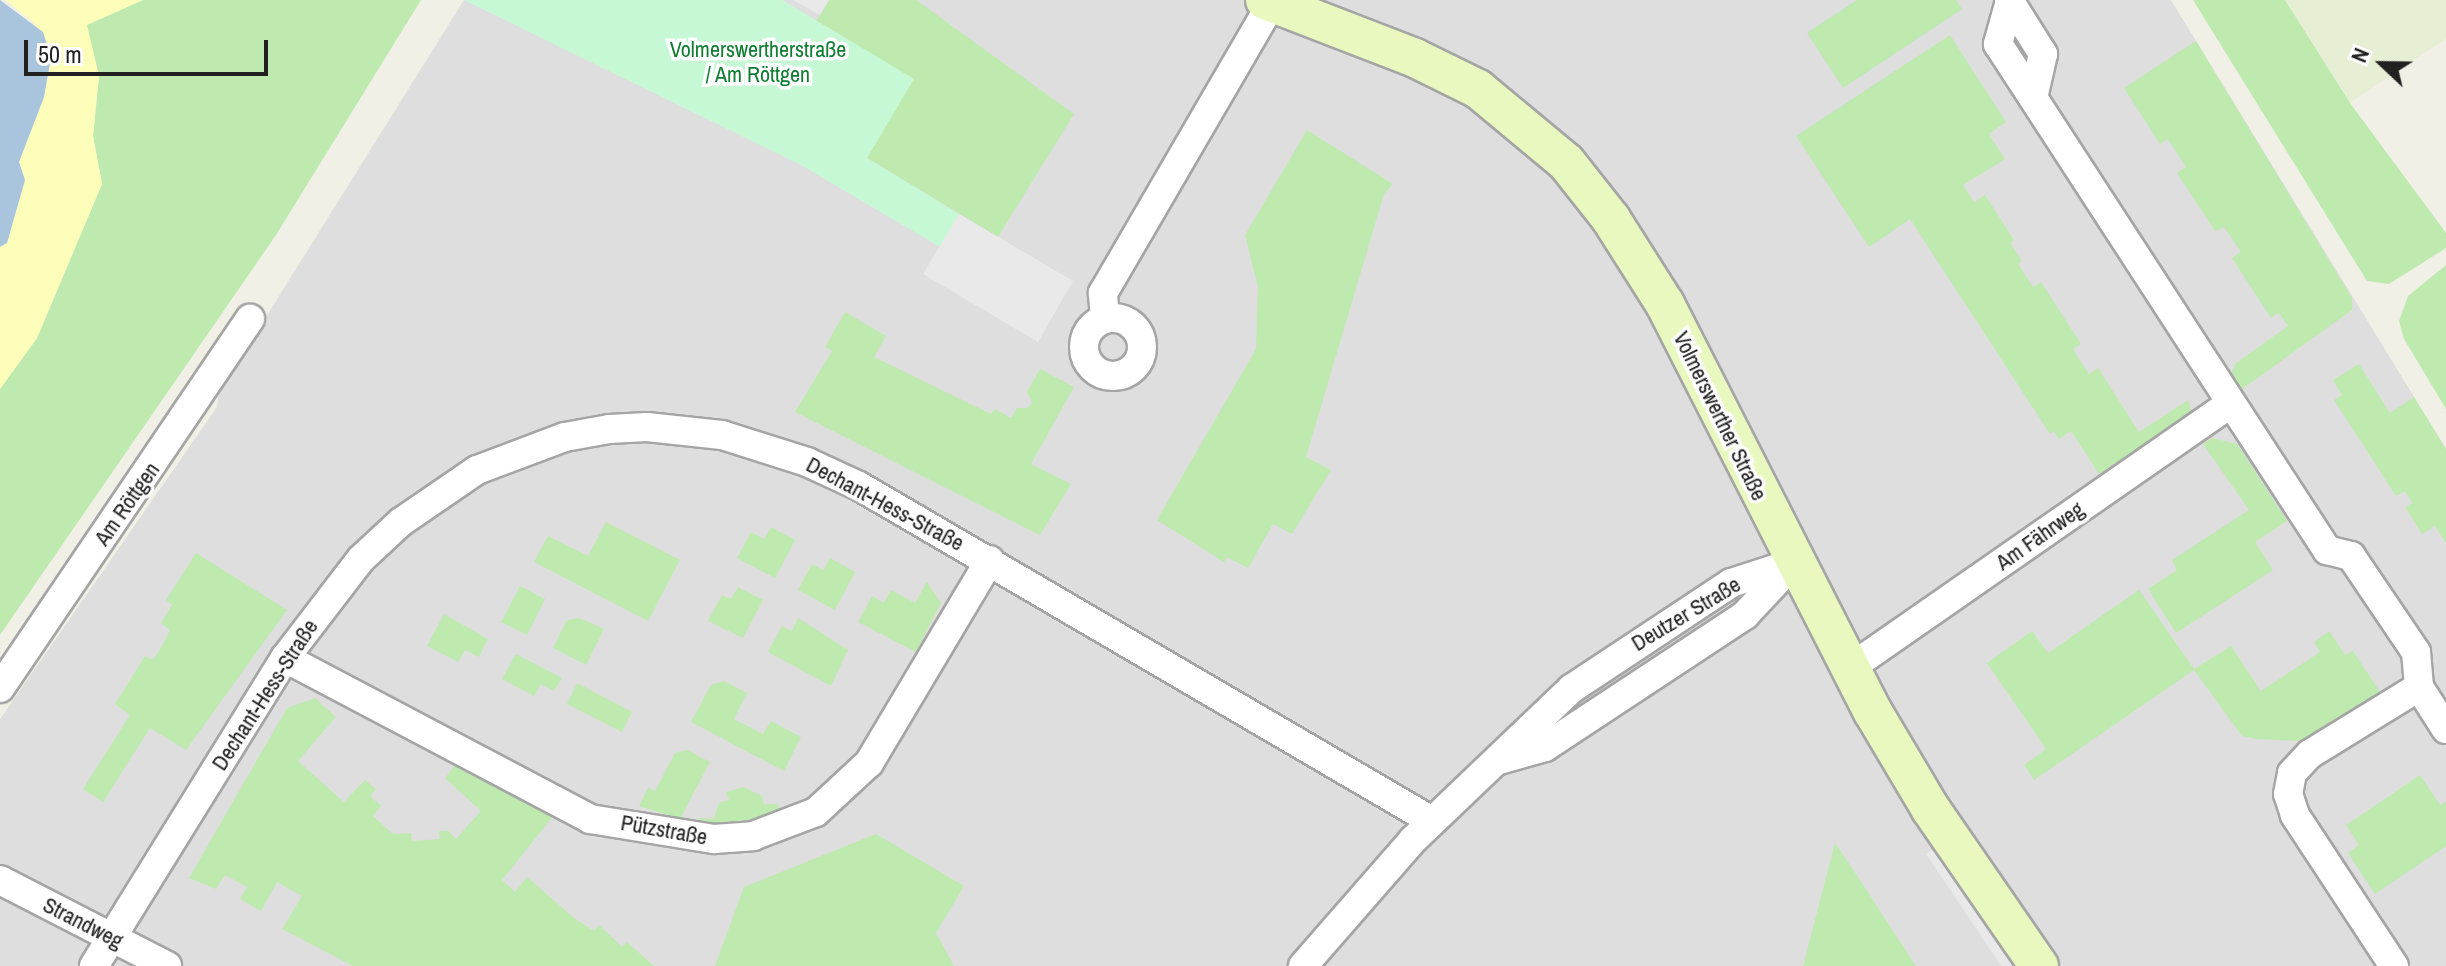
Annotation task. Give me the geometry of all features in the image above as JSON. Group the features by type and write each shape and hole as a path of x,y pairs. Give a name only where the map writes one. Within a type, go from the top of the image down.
{"street":[{"path":"2009,0 1998,44 2327,550 2351,556 2416,652 2419,687 2446,729"},
{"name":"Volmerswerther Straße","path":"1105,318 1103,293 1268,1 1415,58 1478,89 1566,162 1611,219 1665,304 1793,563 1930,808 2039,966"},
{"name":"Am Röttgen","path":"0,688 250,319"},
{"name":"Am Fährweg","path":"1850,668 2230,404"},
{"name":"Dechant-Hess-Straße","path":"94,966 285,658 361,559 437,495 520,451 609,429 688,429 755,444 859,486 990,560 1028,588 1432,821"},
{"name":"Pützstraße","path":"285,658 590,819 714,839 753,836 816,812 869,763 990,560"},
{"name":"Deutzer Straße","path":"1303,966 1432,821 1499,760 1545,747 1745,615 1793,563"},
{"path":"2394,966 2295,815 2289,784 2310,754 2419,687"},
{"name":"Strandweg","path":"0,880 167,966"}],"shaded area":[{"path":"143,0 421,0 276,235 0,635 0,389 37,338 102,184 93,136 99,76 86,25"},
{"path":"464,0 2171,0 2446,449 2446,966 0,966 0,719 217,407 219,392"},
{"path":"793,0 829,0 820,15"},
{"path":"829,0 916,0 1074,114 998,237 867,158 816,21"},
{"path":"1857,0 1956,0 1962,9 1843,88 1807,33"},
{"path":"2193,0 2285,0 2350,103 2446,233 2446,248 2389,284 2367,281"},
{"path":"2285,0 2446,0 2446,39 2350,103"},
{"path":"1950,35 2006,122 1989,134 2005,159 1963,185 1974,202 1985,195 2014,240 2010,243 2022,261 2018,264 2033,287 2041,282 2081,344 2073,349 2081,362 2089,374 2098,368 2139,432 2188,400 2192,413 2099,474 2071,431 2059,439 2054,431 2050,434 1910,219 1869,247 1796,136"},
{"path":"2196,41 2352,298 2352,310 2238,392 2229,382 2235,364 2288,326 2279,313 2271,318 2232,258 2241,252 2224,227 2215,231 2177,173 2186,167 2168,139 2160,144 2124,88"},
{"path":"1307,130 1393,184 1384,194 1306,457 1331,470 1292,534 1273,524 1248,568 1227,557 1224,562 1157,520 1256,349 1258,287 1245,235"},
{"path":"959,214 1073,281 1038,342 923,274"},
{"path":"2446,265 2446,409 2404,339 2399,321 2408,296"},
{"path":"845,312 886,336 874,357 991,414 995,409 1011,418 1017,408 1028,408 1032,402 1027,392 1040,369 1074,387 1031,464 1071,484 1040,535 795,412 832,351 825,347"},
{"path":"2359,364 2390,413 2414,397 2446,449 2446,543 2435,526 2422,534 2405,507 2412,503 2405,491 2396,496 2334,400 2342,395 2333,380"},
{"path":"2212,438 2237,444 2287,521 2255,542 2273,570 2176,633 2148,589 2177,570 2172,560 2249,510 2203,444"},
{"path":"606,522 680,560 648,621 534,562 548,536 588,556"},
{"path":"771,527 795,540 775,578 737,558 751,532 764,539"},
{"path":"196,553 287,610 186,750 150,728 103,802 83,789 130,715 115,704 145,656 153,660 162,646 170,630 161,623 172,605 166,600"},
{"path":"830,558 855,572 835,610 798,590 812,564 823,570"},
{"path":"927,582 941,603 916,652 858,622 872,596 884,603 891,590 915,603"},
{"path":"520,586 545,599 527,635 501,622"},
{"path":"738,587 763,600 743,638 708,621 722,595 731,599"},
{"path":"2139,590 2194,669 2231,646 2261,691 2320,652 2314,642 2329,631 2345,655 2353,651 2380,692 2300,741 2256,739 2242,736 2194,670 2034,780 2024,765 2046,749 1987,663 2032,631 2048,653"},
{"path":"444,614 488,639 479,657 465,650 458,662 427,646"},
{"path":"580,618 604,629 586,665 553,648 567,620"},
{"path":"798,618 848,650 831,686 768,652 782,626 792,631"},
{"path":"516,654 562,678 554,691 541,684 534,696 502,679"},
{"path":"724,681 747,693 734,719 763,734 771,721 801,737 784,771 691,722 711,685"},
{"path":"577,683 632,712 622,732 567,704"},
{"path":"315,698 336,717 298,761 344,802 365,780 376,789 370,796 381,806 373,816 393,834 411,833 412,841 440,839 439,831 448,831 456,839 481,811 445,778 456,764 554,815 502,880 515,892 527,877 574,918 594,931 599,925 622,947 627,942 654,966 353,966 282,929 302,896 277,882 261,911 240,899 247,887 225,875 216,889 189,878 287,708"},
{"path":"687,750 710,762 680,819 639,806 648,788 655,791 675,753"},
{"path":"2420,775 2440,805 2446,802 2446,846 2375,894 2348,853 2359,845 2346,825"},
{"path":"744,787 762,796 764,804 777,804 783,815 724,828 698,825 700,818 714,819 719,803 729,800 726,792"},
{"path":"1972,830 2063,966 2051,966 1964,836"},
{"path":"876,834 964,886 936,933 954,966 715,966 744,887"},
{"path":"1835,843 1856,874 1916,966 1803,966"},
{"path":"1935,848 2012,965 2001,966 1926,854"}],"sand":[{"path":"5,0 143,0 87,25 99,76 93,136 102,184 37,338 0,389 0,247 7,243 25,180 19,162 44,97 51,57 34,23"}],"green space":[{"name":"Volmerswertherstraße / Am Röttgen","path":"464,0 782,0 914,79 867,158 959,214 940,247 801,165"}],"water":[{"path":"0,0 43,32 51,57 44,97 19,162 25,180 7,243 0,247"}]}
